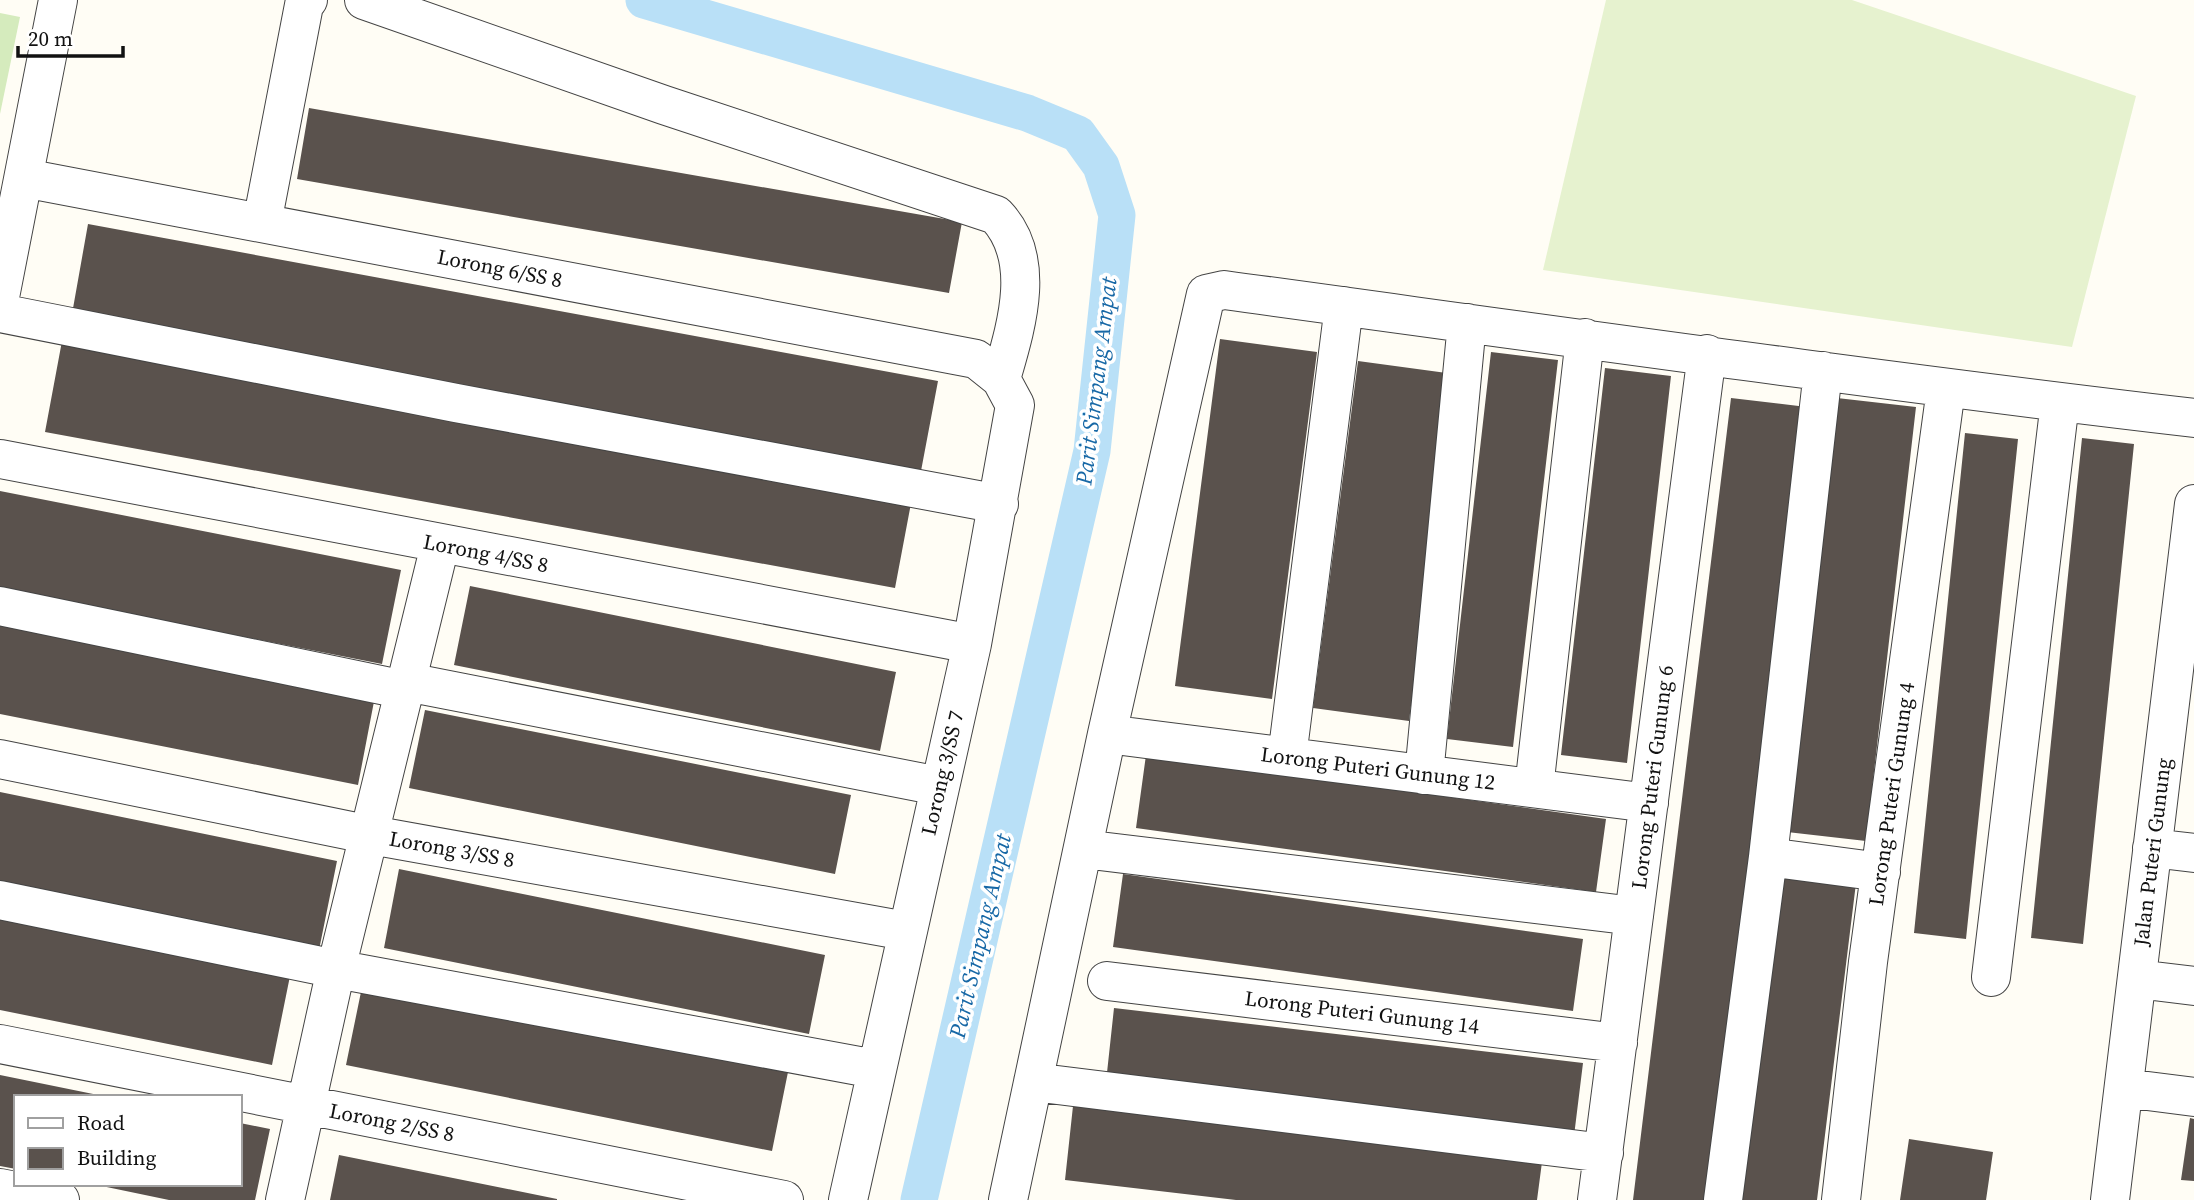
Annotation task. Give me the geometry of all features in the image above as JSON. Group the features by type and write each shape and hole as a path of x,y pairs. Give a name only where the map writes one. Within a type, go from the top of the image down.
{"street":[{"path":"0,297 58,0"},
{"path":"262,223 304,5 308,0"},
{"path":"364,0 664,106 996,215 1009,229 1021,285 1015,328 988,369"},
{"name":"Lorong 6/SS 8","path":"24,178 262,223 988,369"},
{"path":"1008,1200 1107,734 1206,294 1224,290 1707,354 1946,389 2194,418"},
{"path":"1287,757 1344,306"},
{"path":"0,313 456,403 999,504"},
{"path":"1424,775 1467,323"},
{"path":"1534,788 1585,338"},
{"name":"Lorong Puteri Gunung 6","path":"1597,1200 1707,354"},
{"name":"Lorong 3/SS 7","path":"848,1200 875,1069 972,644 999,504 1015,405 988,369"},
{"path":"1723,1200 1768,857 1822,371"},
{"name":"Lorong Puteri Gunung 4","path":"1840,1200 1946,389"},
{"path":"1991,977 2060,402"},
{"name":"Lorong 4/SS 8","path":"0,459 440,545 972,644"},
{"name":"Jalan Puteri Gunung","path":"2110,1200 2152,848 2180,743 2194,504"},
{"path":"285,1200 304,1104 440,545"},
{"path":"0,606 406,686 939,786"},
{"name":"Lorong Puteri Gunung 12","path":"1107,734 1649,803"},
{"name":"Lorong 3/SS 8","path":"0,759 370,835 906,931"},
{"path":"2152,848 2194,853"},
{"path":"1083,849 1634,916"},
{"path":"1768,857 1881,872"},
{"path":"0,900 336,969 875,1069"},
{"path":"2137,979 2194,986"},
{"name":"Lorong Puteri Gunung 14","path":"1107,981 1618,1043"},
{"name":"Lorong 2/SS 8","path":"0,1044 784,1200"},
{"path":"1033,1082 1604,1153"},
{"path":"2123,1088 2194,1097"},
{"path":"0,1188 60,1200"}],"green space":[{"path":"1606,0 1852,0 2136,96 2072,347 1543,270"},
{"path":"0,13 20,17 0,114"}],"building":[{"path":"309,108 962,222 949,293 297,179"},
{"path":"88,224 938,381 921,471 72,314"},
{"path":"1220,339 1317,352 1272,699 1175,686"},
{"path":"62,341 912,498 895,588 45,432"},
{"path":"1491,352 1558,360 1513,747 1447,739"},
{"path":"1358,361 1454,374 1409,721 1313,708"},
{"path":"1605,368 1671,376 1627,763 1561,755"},
{"path":"1731,398 1807,407 1710,1200 1633,1200"},
{"path":"1837,398 1916,407 1866,841 1787,832"},
{"path":"1965,433 2018,439 1966,939 1914,933"},
{"path":"2082,438 2134,444 2083,944 2031,938"},
{"path":"0,491 401,570 382,664 0,589"},
{"path":"470,586 896,672 880,751 454,665"},
{"path":"0,616 376,691 358,785 0,714"},
{"path":"425,710 851,795 835,874 409,788"},
{"path":"1146,755 1606,819 1596,892 1136,828"},
{"path":"0,792 337,861 319,950 0,885"},
{"path":"399,869 825,955 809,1034 384,948"},
{"path":"1778,873 1856,883 1817,1200 1737,1200"},
{"path":"1123,874 1583,939 1573,1011 1113,947"},
{"path":"0,917 290,976 272,1065 0,1010"},
{"path":"362,987 788,1072 772,1151 346,1065"},
{"path":"1114,1008 1583,1063 1574,1136 1106,1082"},
{"path":"0,1075 98,1095 14,1095 14,1169 0,1166"},
{"path":"1073,1106 1542,1162 1537,1200 1236,1200 1065,1180"},
{"path":"2190,1118 2194,1119 2194,1181 2181,1180"},
{"path":"242,1123 270,1129 255,1200 169,1200 102,1186 242,1186"},
{"path":"1909,1139 1993,1152 1986,1200 1900,1200"},
{"path":"339,1155 557,1199 557,1200 330,1200"}],"waterway":[{"name":"Parit Simpang Ampat","path":"644,0 1027,113 1078,134 1101,166 1117,215 1092,451 919,1200"}]}
